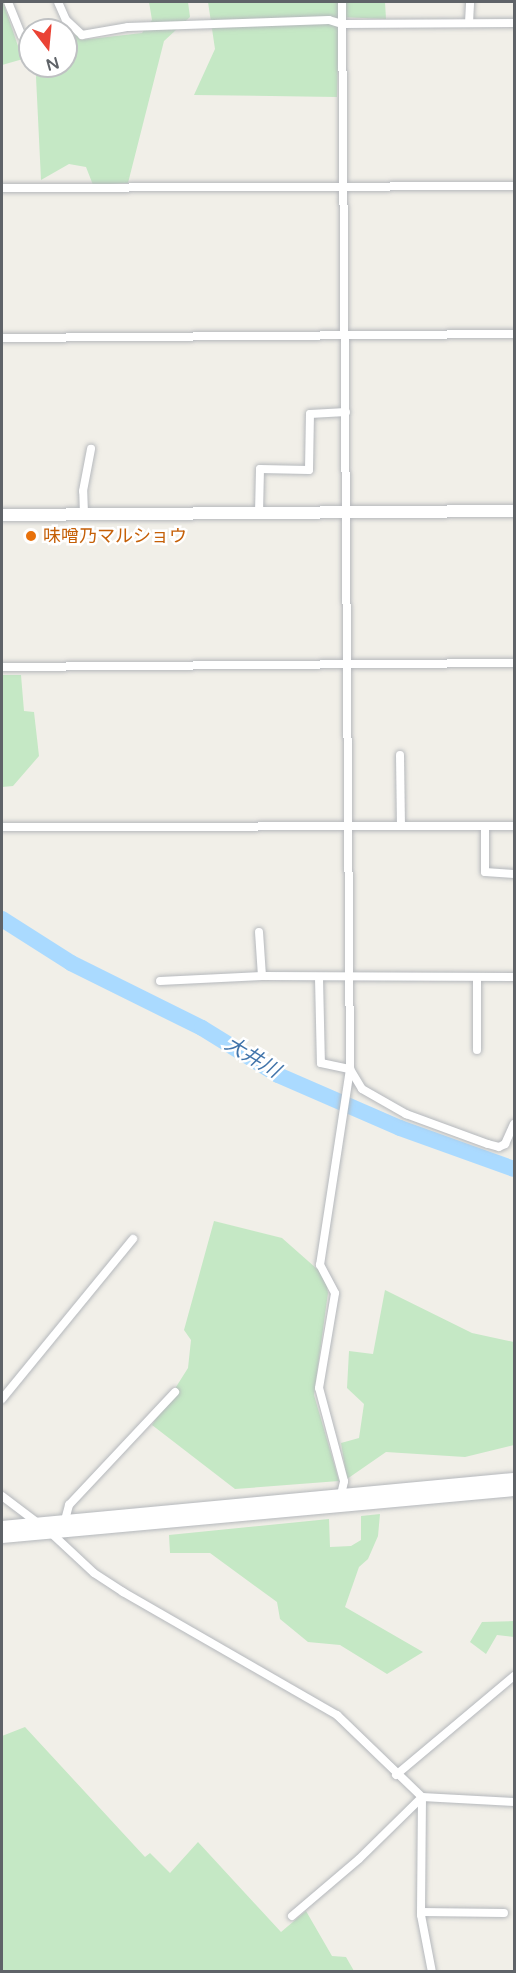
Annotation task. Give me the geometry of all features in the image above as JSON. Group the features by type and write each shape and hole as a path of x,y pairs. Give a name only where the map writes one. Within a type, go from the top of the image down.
{"street":[{"path":"8,2 18,26"},
{"path":"58,2 66,20 82,35 128,27 329,20 342,24 514,23"},
{"path":"340,1500 344,1481 319,1388 335,1293 320,1265 345,1118 350,1069 349,663 342,2"},
{"path":"469,23 470,2"},
{"path":"2,188 514,186"},
{"path":"2,338 514,334"},
{"path":"259,513 260,469 309,470 310,414 346,412"},
{"path":"84,514 91,449"},
{"path":"2,515 514,511"},
{"path":"2,667 514,663"},
{"path":"400,755 401,826"},
{"path":"485,826 485,872 514,874"},
{"path":"2,827 514,826"},
{"path":"260,932 262,976"},
{"path":"160,981 262,976 514,977"},
{"path":"477,977 477,1050"},
{"path":"319,978 321,1063 350,1069 362,1089 406,1114 488,1144 499,1147 505,1144 514,1124"},
{"path":"2,1399 133,1239"},
{"path":"65,1521 69,1505 175,1392"},
{"path":"2,1538 514,1479"},
{"path":"2,1527 340,1500 514,1490"},
{"path":"2,1496 51,1533 94,1573 123,1592 337,1714 396,1775 422,1797 514,1802"},
{"path":"396,1775 514,1676"},
{"path":"422,1797 421,1912 432,1971"},
{"path":"292,1916 359,1859 422,1797"},
{"path":"421,1912 504,1913"}],"green space":[{"path":"3,2 18,46 18,60 2,65"},
{"path":"149,2 188,2 190,17 164,41 128,183 93,185 86,167 69,164 41,180 36,78 78,78 78,37 81,40 142,33 152,20"},
{"path":"208,2 385,2 386,19 339,17 337,97 194,95 215,49"},
{"path":"2,675 21,675 24,711 34,712 39,756 13,786 2,787"},
{"path":"214,1221 282,1238 325,1276 328,1293 314,1395 339,1481 235,1489 152,1425 188,1368 191,1340 184,1330"},
{"path":"385,1290 472,1333 514,1342 514,1445 465,1457 386,1452 347,1479 341,1443 359,1438 364,1404 347,1388 349,1351 373,1354"},
{"path":"380,1514 378,1536 368,1559 359,1567 345,1607 423,1652 387,1674 340,1645 308,1642 280,1619 277,1602 210,1553 170,1553 169,1535 329,1519 330,1547 351,1546 361,1540 361,1516"},
{"path":"514,1621 514,1637 497,1635 486,1654 470,1642 482,1622"},
{"path":"25,1727 145,1857 150,1853 170,1873 198,1842 281,1932 306,1911 332,1956 346,1957 354,1971 2,1971 2,1736"}],"waterway":[{"name":"大井川","path":"2,919 71,963 202,1028 278,1075 400,1128 514,1169"}],"place":[{"name":"味噌乃マルショウ","path":"31,536"}]}
